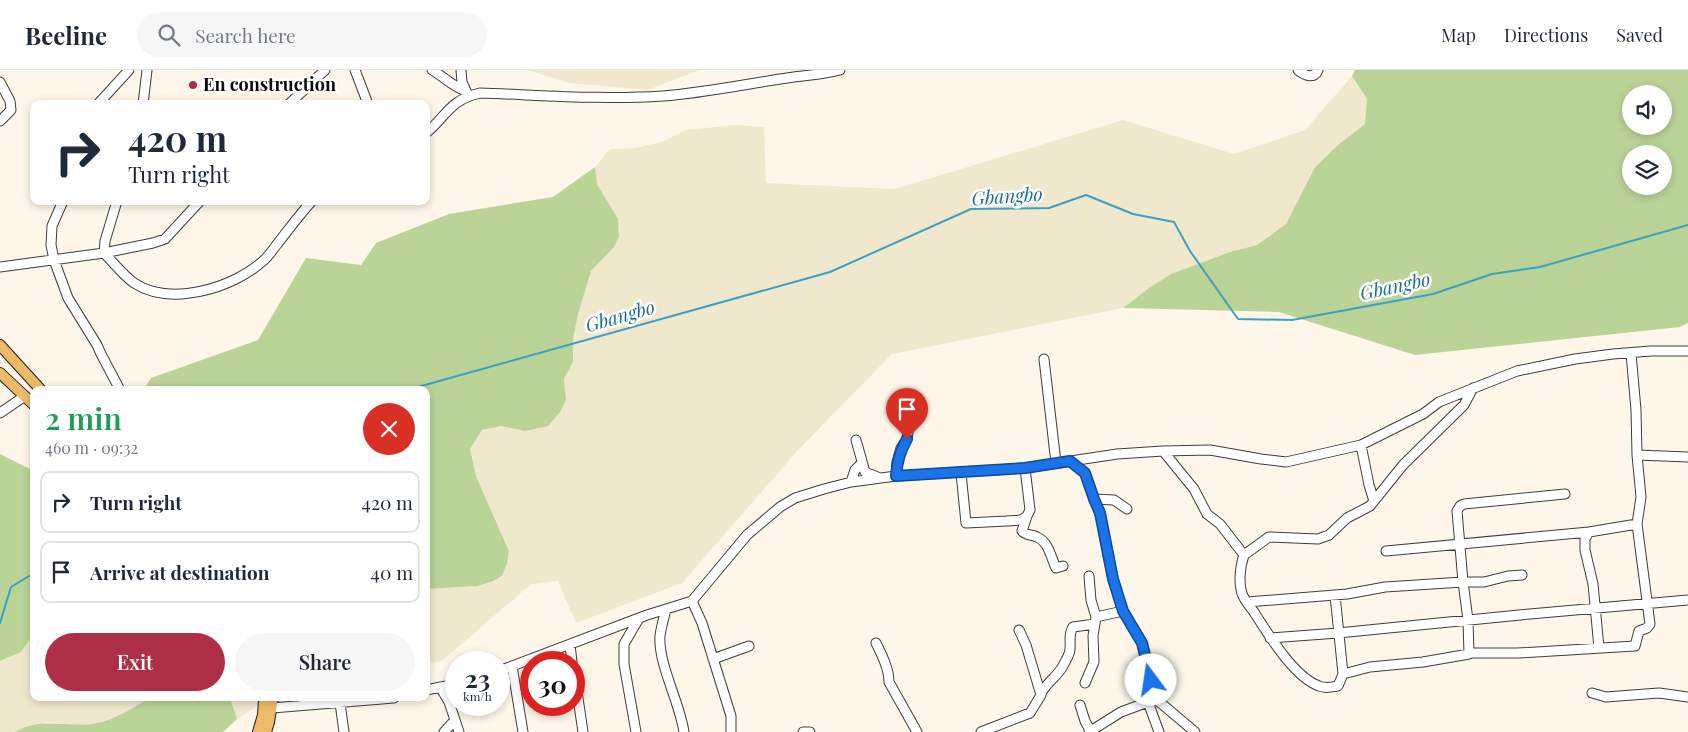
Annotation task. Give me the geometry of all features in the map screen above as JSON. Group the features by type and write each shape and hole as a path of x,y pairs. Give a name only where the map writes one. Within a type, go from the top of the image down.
{"main road":[{"path":"0,345 37,386"},
{"path":"0,373 30,401"},
{"path":"258,732 263,715 264,701"},
{"path":"266,732 273,703"}],"street":[{"path":"102,100 129,70"},
{"path":"144,100 147,70"},
{"path":"293,100 325,70"},
{"path":"355,70 366,100"},
{"path":"432,70 466,93 587,98 660,96 818,75 840,70"},
{"path":"461,70 466,93"},
{"path":"1298,70 1306,76 1317,74 1318,70"},
{"path":"0,82 10,101 11,110 0,120"},
{"path":"430,129 466,93"},
{"path":"61,205 52,226 51,245 54,260 68,298 97,345 118,386"},
{"path":"116,205 104,241 104,253 134,283 148,289 171,294 202,292 222,286 244,275 264,260 309,205"},
{"path":"0,267 104,253 142,246 165,239 196,205"},
{"path":"523,732 512,666 692,601 747,535 780,507 796,498 851,482 880,478 1025,468 1098,457 1163,451 1210,450 1286,462 1361,446 1423,414 1439,402 1518,371 1585,358 1650,351 1688,351"},
{"path":"1343,674 1370,667 1467,656 1470,653 1518,653 1636,645 1639,631 1649,626 1637,524 1641,497 1637,455 1636,410 1630,353"},
{"path":"1044,359 1056,463"},
{"path":"1335,595 1343,674 1338,686 1327,688 1319,686 1306,678 1290,662 1270,638 1243,596 1241,587 1244,555 1269,537 1318,539 1329,535 1347,518 1366,509 1403,465 1464,405 1473,388"},
{"path":"0,413 25,396"},
{"path":"896,476 897,462 901,448 907,439 910,420"},
{"path":"856,440 861,452 865,472 880,478"},
{"path":"1361,446 1374,501"},
{"path":"1163,451 1194,489 1200,504 1207,514 1220,524 1244,555"},
{"path":"1637,455 1688,457"},
{"path":"1085,473 1098,457"},
{"path":"1070,461 1085,473 1100,513 1113,579 1123,611 1142,643 1152,701 1160,732"},
{"path":"851,482 856,470 862,463"},
{"path":"1025,468 1030,510 1022,531 1024,534 1038,537 1046,544 1056,568 1063,566"},
{"path":"961,473 966,523 1021,520 1027,516"},
{"path":"1470,653 1457,511 1464,504 1565,494"},
{"path":"1094,499 1114,500 1127,509"},
{"path":"1386,551 1589,532 1637,524"},
{"path":"1589,532 1585,539 1585,550 1593,584 1599,648"},
{"path":"1247,602 1335,595 1386,587 1484,582 1508,576 1522,575"},
{"path":"1085,683 1094,662 1093,636 1096,621 1091,600 1089,576"},
{"path":"1270,638 1688,600"},
{"path":"692,601 702,623 731,716 731,732"},
{"path":"666,609 660,637 661,655 682,720 684,732"},
{"path":"981,732 1030,713 1041,695 1044,685 1054,679 1064,664 1070,651 1069,635 1073,627 1123,611"},
{"path":"636,732 624,664 624,644 638,620"},
{"path":"1018,630 1026,645 1041,695"},
{"path":"876,643 885,662 884,668 889,675 889,682 918,732"},
{"path":"570,645 571,651"},
{"path":"713,660 749,646"},
{"path":"430,689 445,686"},
{"path":"440,687 449,702 459,732"},
{"path":"1592,693 1606,697 1659,693 1688,698"},
{"path":"273,703 298,704 362,701"},
{"path":"1080,704 1090,732 1121,712 1152,701"},
{"path":"1152,701 1195,732"},
{"path":"340,703 344,732"},
{"path":"581,716 583,732"},
{"path":"444,732 455,720"},
{"path":"804,732 810,732"}],"shaded area":[{"path":"527,70 699,70 648,90 570,83"},
{"path":"1352,76 1367,99 1365,124 1315,166 1286,224 1257,245 1230,252 1171,274 1123,308 892,354 798,450 682,583 576,623 558,581 531,584 454,651 445,651 445,658 442,661 430,663 430,589 477,586 502,577 507,564 509,550 476,476 470,449 482,430 501,426 525,431 566,400 564,379 573,362 573,339 578,314 591,271 614,247 618,219 597,184 595,167 610,149 635,148 662,142 686,130 737,125 764,127 766,183 895,189 1123,120 1234,154 1305,130"},
{"path":"30,639 30,701 144,701 120,716 95,724 76,725 47,722 15,732 0,732 0,661 21,652"},
{"path":"231,701 264,701 237,719"}],"green space":[{"path":"1355,70 1688,70 1688,323 1680,327 1415,355 1279,312 1123,308 1171,274 1230,252 1257,245 1286,224 1315,167 1338,145 1365,124 1367,99 1352,76"},
{"path":"595,167 597,184 618,219 619,237 614,247 591,271 578,314 573,339 573,362 564,379 566,400 560,412 548,426 525,431 501,426 482,430 470,449 476,476 509,551 507,564 502,576 493,581 477,586 430,589 430,386 146,386 151,378 258,340 306,258 361,265 376,243 449,214 553,197"},
{"path":"0,454 30,469 30,639 21,652 0,661"},
{"path":"144,701 231,701 237,719 223,732 15,732 24,727 43,724 92,724 122,714"}],"waterway":[{"name":"Gbangbo","path":"421,386 830,272 971,209 1049,208 1086,195 1133,214 1174,222 1190,251 1238,319 1292,320 1433,294 1492,274 1540,267 1688,225"},
{"name":"Gbangbo","path":"0,623 11,587 30,575"}],"place":[{"name":"En construction","path":"193,85"}],"route":[{"path":"907,439 901,448 896,476 1025,468 1070,461 1085,473 1100,513 1119,600 1123,611 1142,643 1151,680"}]}
